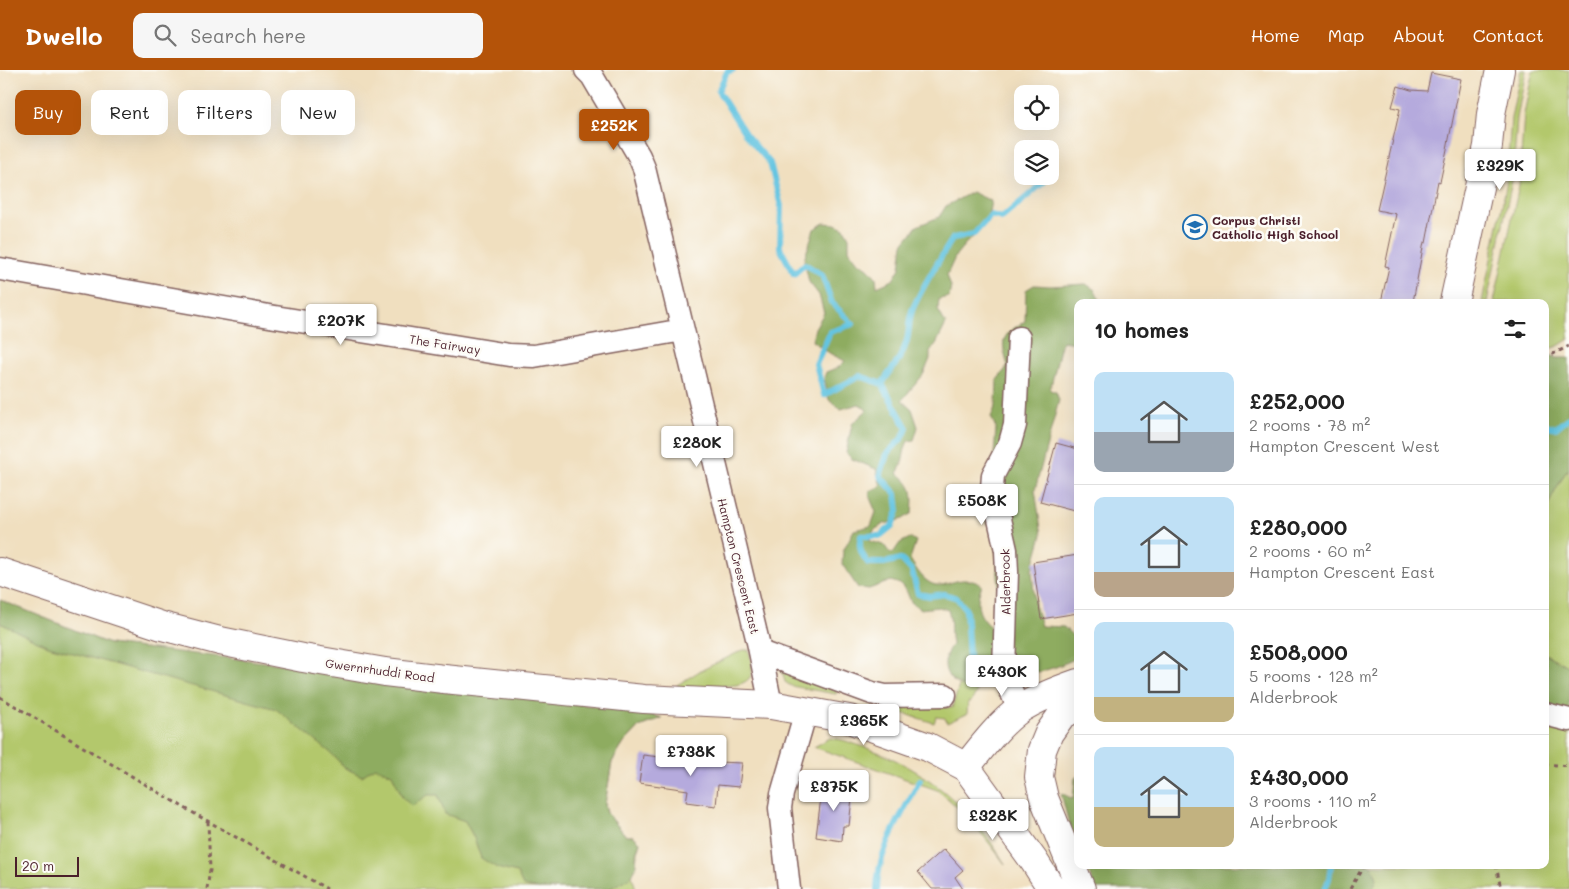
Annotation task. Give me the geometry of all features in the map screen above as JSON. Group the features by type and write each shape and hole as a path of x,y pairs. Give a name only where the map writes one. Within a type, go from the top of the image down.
{"street":[{"name":"Hampton Crescent East","path":"586,70 592,76 644,168 771,705"},
{"path":"1455,299 1488,146 1491,114 1500,70"},
{"name":"The Fairway","path":"0,269 509,355 534,356 683,330"},
{"name":"Alderbrook","path":"1019,338 1015,426 1010,443 993,475 992,488 1006,550 1004,671 1019,710"},
{"name":"Gwernrhuddi Road","path":"0,572 162,626 220,641 303,658 385,672 444,679 644,699 771,705 832,715 874,727 936,750 966,767"},
{"path":"760,652 872,693 885,696 945,695"},
{"path":"1052,889 966,767 998,729 1019,710 1037,700 1074,685"},
{"path":"1074,708 1061,716 1049,733 1042,750 1039,777 1044,798 1081,889"},
{"path":"789,889 780,808 782,794 806,711"},
{"path":"1549,715 1569,720"}],"path":[{"path":"1549,356 1569,346"},
{"path":"0,697 208,821 327,889"},
{"path":"1549,764 1569,766"},
{"path":"207,889 210,870 208,821"},
{"path":"1350,889 1362,869"},
{"path":"1497,869 1500,889"}],"green space":[{"path":"1521,70 1526,70 1517,118 1513,176 1488,299 1483,299 1506,187 1511,118"},
{"path":"1533,70 1569,70 1569,339 1549,349 1549,299 1495,299 1519,186 1524,114"},
{"path":"972,192 991,201 989,212 979,232 956,255 947,275 951,287 949,297 939,299 938,310 946,324 936,344 930,351 930,359 923,375 902,400 912,409 918,427 914,440 908,441 897,473 903,477 912,490 912,513 903,519 884,524 874,530 870,541 884,545 889,552 893,553 900,543 910,538 916,541 910,559 920,574 929,582 937,585 961,580 982,585 978,599 979,610 989,625 995,630 1002,623 994,528 986,522 982,508 994,454 996,428 991,417 996,405 997,380 1008,366 1004,350 1004,339 1011,331 1025,321 1026,290 1034,285 1086,284 1095,290 1100,299 1074,299 1074,343 1062,341 1050,390 1056,392 1059,400 1035,490 1042,535 1032,570 1035,605 1041,626 1064,627 1074,637 1074,659 1039,672 1032,671 1019,662 999,657 994,639 994,663 990,668 989,682 969,689 952,680 946,670 946,658 948,650 952,645 948,610 939,607 920,609 911,602 906,590 900,584 891,581 869,589 858,588 842,564 843,551 854,530 871,526 876,512 870,498 870,491 881,486 876,469 852,459 846,453 852,424 867,410 859,404 841,409 829,400 824,378 826,372 839,367 845,361 812,341 815,328 824,313 819,295 809,282 804,260 814,229 824,223 835,224 844,228 849,237 849,250 857,261 868,268 876,277 877,287 893,280 900,268 903,244 917,226 939,217 946,206"},
{"path":"1549,354 1556,358 1569,358 1569,470 1566,471 1549,504"},
{"path":"1569,470 1569,667 1549,656 1549,504 1566,471"},
{"path":"0,600 109,644 645,713 662,718 639,727 624,743 612,762 605,804 607,813 626,836 633,836 640,842 632,876 636,889 0,889"},
{"path":"0,600 109,644 290,665 645,713 662,718 639,727 624,743 612,762 605,804 607,813 626,836 633,836 640,842 636,853 636,867 632,876 609,889 538,889 523,886 517,873 497,868 481,858 474,838 465,821 445,814 438,795 428,795 412,806 403,798 392,774 375,767 362,776 345,768 331,753 276,709 48,646 0,623"},
{"path":"743,650 749,650 752,672 748,680 743,683 677,689 677,685 698,672"},
{"path":"1549,656 1569,667 1569,715 1549,710"},
{"path":"782,671 837,691 836,694 791,686 785,682"},
{"path":"960,683 977,691 971,702 968,702 967,714 947,723 945,718 936,717 934,723 880,706 952,708"},
{"path":"1549,723 1569,728 1569,889 1346,889 1358,869 1549,869"},
{"path":"830,738 849,742 889,757 929,780 963,809 992,844 1005,864 965,815 937,790 814,747"},
{"path":"1074,788 1074,836 1061,793 1073,799"},
{"path":"1088,869 1374,869 1377,878 1373,889 1095,889"}],"building":[{"path":"1431,73 1461,79 1440,182 1438,181 1426,243 1424,242 1414,299 1382,299 1389,267 1385,266 1396,214 1377,210 1400,109 1392,107 1398,86 1411,90 1427,91"},
{"path":"1056,443 1074,448 1074,511 1040,502"},
{"path":"1074,556 1074,614 1041,619 1033,562"},
{"path":"643,755 694,761 742,763 739,787 718,785 716,806 686,802 688,790 639,783"},
{"path":"826,783 853,788 849,826 843,826 842,841 816,837 821,797 824,797"},
{"path":"944,849 963,870 955,877 963,889 932,889 918,872"}],"waterway":[{"path":"733,70 727,72 718,91 746,135 770,163 781,206 780,248 794,274 805,264 822,275 832,303 853,324 830,332 816,364 824,395 860,376 882,384 907,428 903,437 887,454 880,476 896,494 898,511 892,526 880,536 861,536 860,547 862,553 868,563 884,563 901,559 912,571 918,594 930,596 945,594 957,598 966,610 970,675"},
{"path":"882,384 905,346 912,310 918,297 953,238 974,234 991,215 1002,218 1040,185"},
{"path":"1549,426 1556,428 1569,417"},
{"path":"877,889 878,875 886,847 920,780"},
{"path":"1325,889 1330,869"}],"place":[{"name":"Corpus Christi Catholic High School","path":"1195,227"}]}
